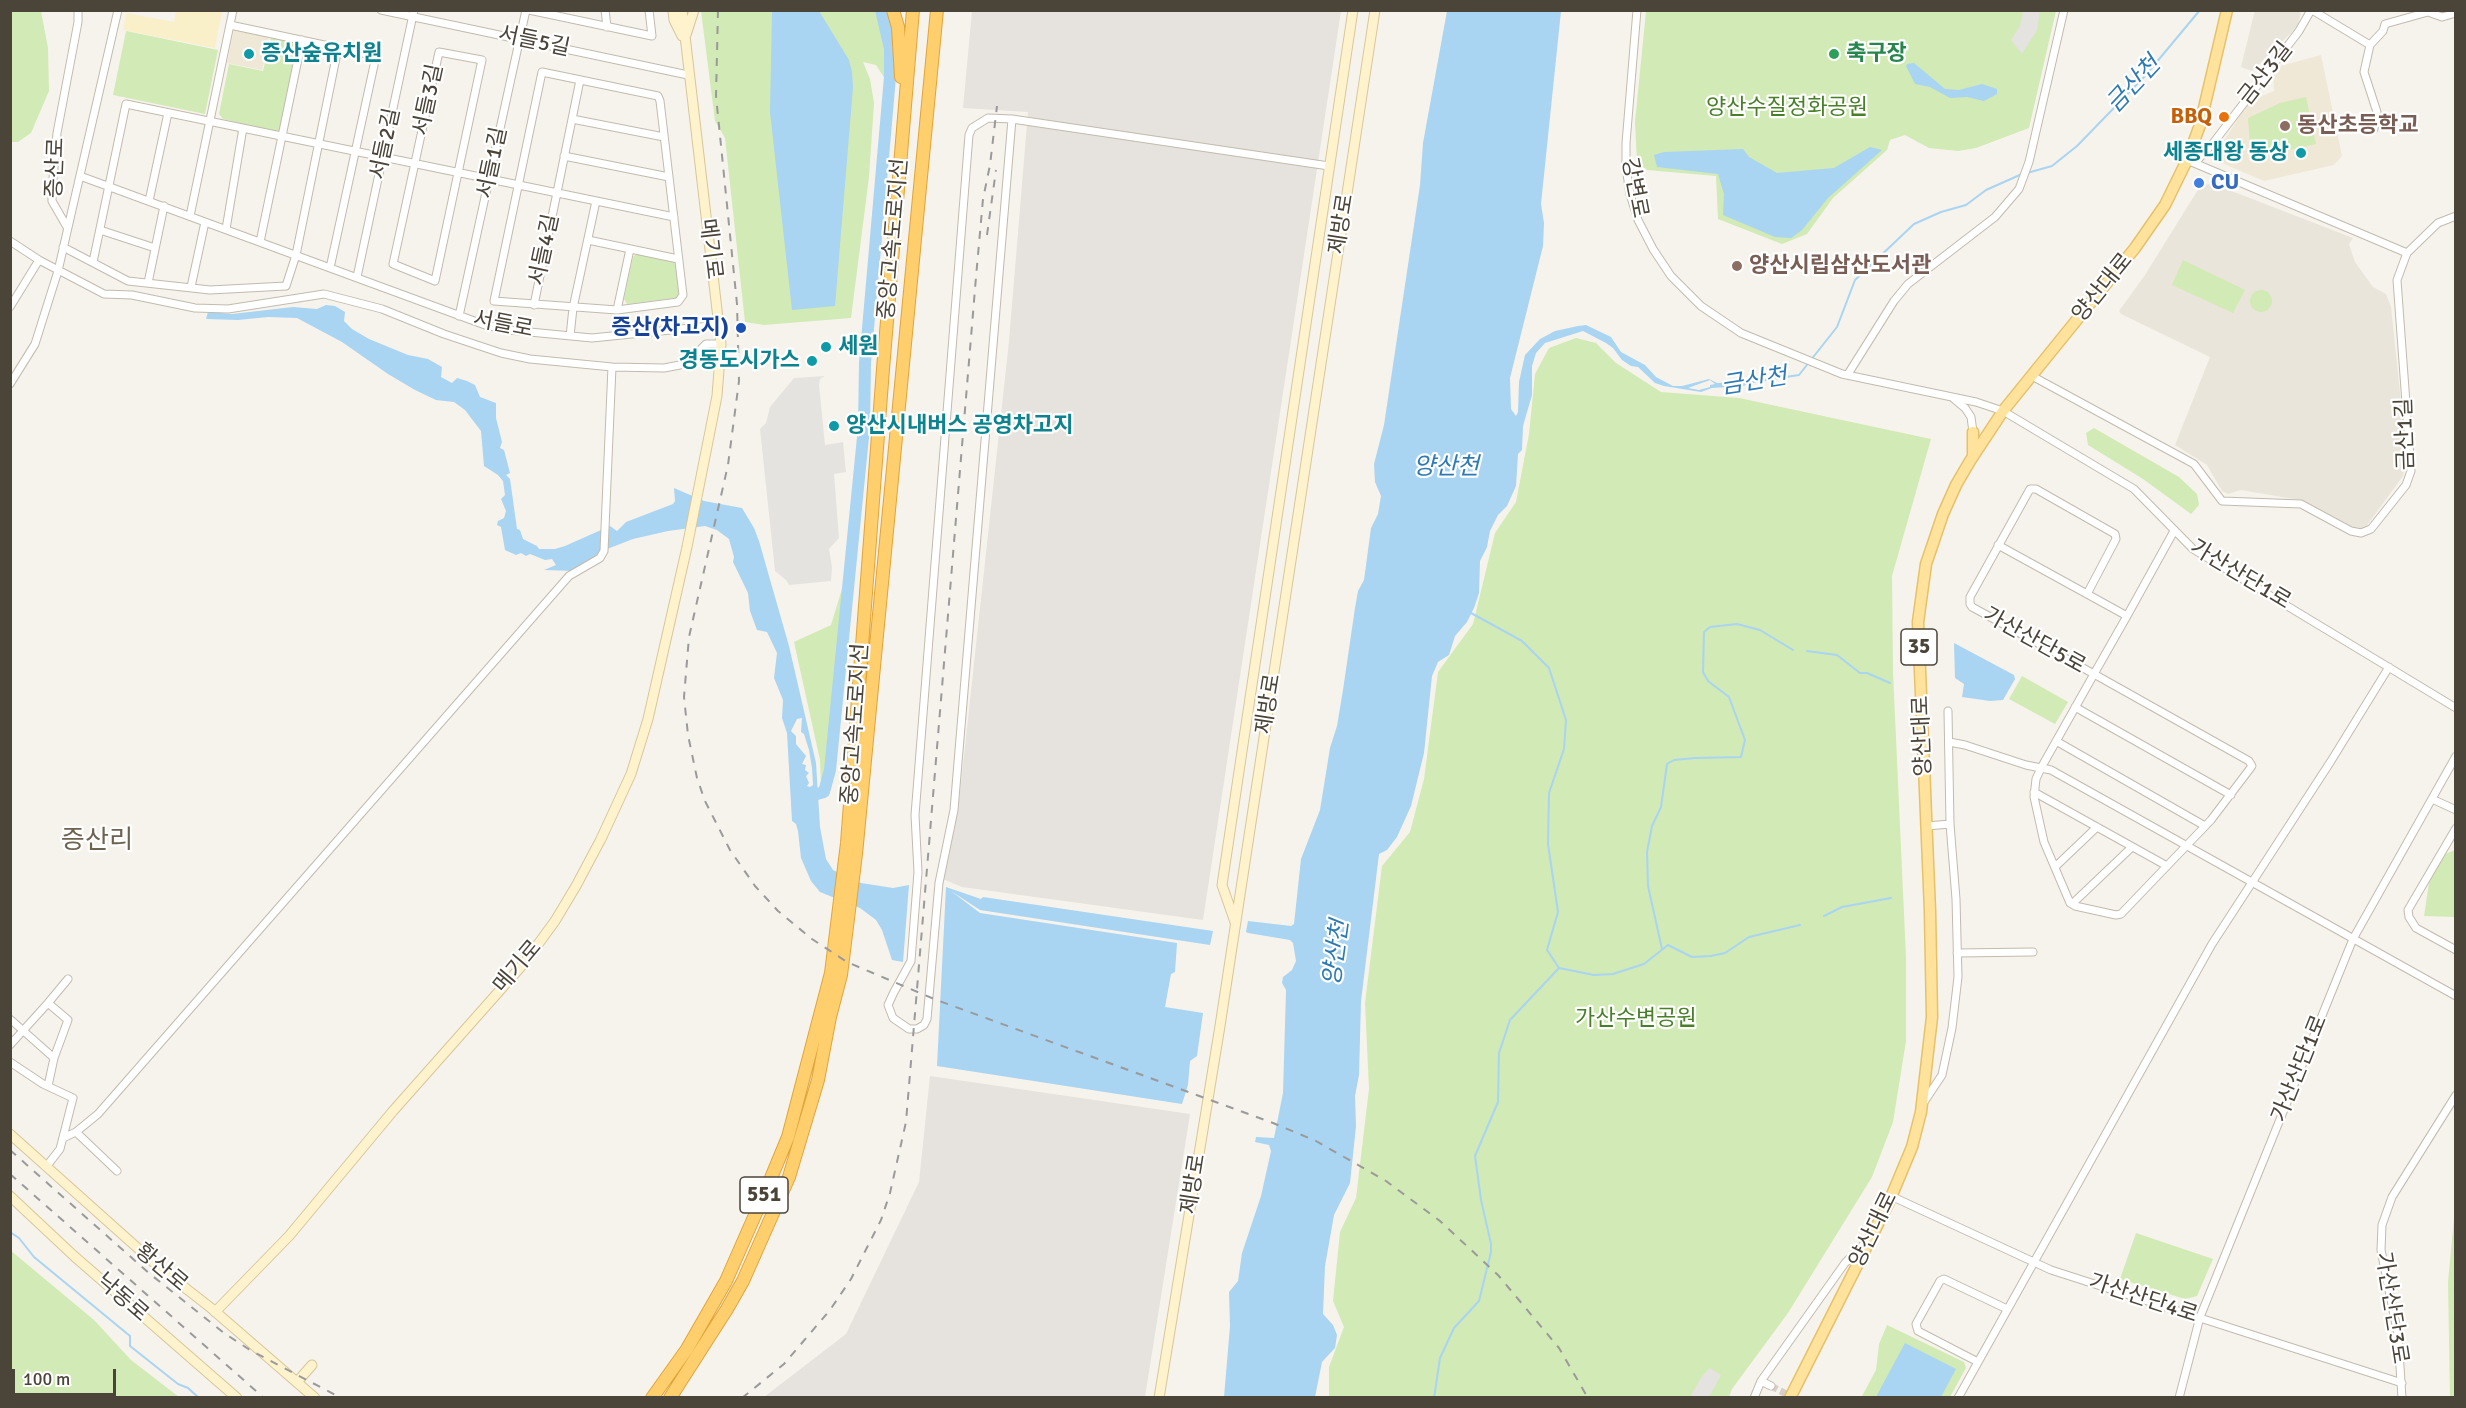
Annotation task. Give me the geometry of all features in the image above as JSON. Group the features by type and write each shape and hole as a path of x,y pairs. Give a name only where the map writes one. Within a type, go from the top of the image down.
{"highway":[{"path":"883,369 879,346 900,94 901,55 898,27 892,10"},
{"name":"중앙고속도로지선","path":"652,1398 687,1349 726,1281 766,1190 788,1137 836,974 913,10"},
{"name":"중앙고속도로지선","path":"670,1398 728,1309 743,1281 789,1177 818,1080 856,854 938,12"}],"main road":[{"name":"양산대로","path":"1790,1398 1891,1196 1912,1147 1922,1104 1932,1017 1918,622 1926,564 1943,514 1970,461 2003,411 2135,248 2191,162 2227,10"},
{"path":"1970,461 1974,452 1973,432"}],"street":[{"name":"증산로","path":"10,384 35,344 58,271 67,227 52,201 52,190 57,133 76,33 78,10"},
{"path":"67,227 118,10"},
{"path":"190,216 233,10"},
{"name":"서들5길","path":"381,10 413,14 688,75"},
{"name":"서들1길","path":"459,316 527,10 652,36 649,10"},
{"path":"605,10 606,27"},
{"path":"673,10 674,20 684,40"},
{"name":"메기로","path":"215,1311 289,1236 393,1111 525,962 555,921 601,839 631,774 648,719 687,548 717,396 721,344 682,10"},
{"path":"684,40 694,10"},
{"path":"1235,924 1222,885 1353,10"},
{"name":"제방로","path":"1160,1398 1375,10"},
{"name":"강변로","path":"1637,10 1626,155 1629,188 1638,220 1653,249 1680,287 1720,321 1765,344 1845,374"},
{"path":"2003,411 1845,374 1908,284 1986,224 2007,205 2022,183 2029,162 2064,10"},
{"path":"2311,10 2370,45"},
{"name":"금산3길","path":"2191,162 2214,142 2299,31 2311,10"},
{"path":"2374,129 2377,112 2364,72 2370,45 2383,31 2385,24 2428,12 2442,17 2456,13"},
{"name":"서들2길","path":"357,277 413,14"},
{"path":"230,25 376,56 330,268"},
{"path":"260,242 302,40"},
{"path":"63,248 121,279 210,290 286,286 297,255 338,48"},
{"name":"서들3길","path":"439,52 482,60 459,173 435,281 393,264 439,52"},
{"path":"534,305 494,302 542,72 580,80"},
{"name":"서들4길","path":"580,80 658,96 682,296 678,302 617,310 534,305 580,80"},
{"name":"서들3길","path":"109,186 126,104 674,217"},
{"path":"149,201 168,113"},
{"path":"1012,119 954,810 939,883 927,1019 917,1029 909,1029 893,1018 888,1005 911,961 918,872 915,815 969,135 972,128 988,118 1012,119 1329,166"},
{"path":"572,119 664,137"},
{"path":"226,229 243,129"},
{"path":"564,156 669,177"},
{"path":"2191,162 2407,253"},
{"name":"서들로","path":"80,176 459,316 509,330 614,338 720,325"},
{"path":"93,262 109,186"},
{"name":"서들4길","path":"573,308 596,201"},
{"path":"148,283 164,206"},
{"name":"금산1길","path":"2032,376 2194,464 2217,498 2222,501 2301,504 2351,531 2361,533 2371,529 2406,485 2411,471 2397,280 2407,253 2438,223 2456,216"},
{"path":"184,293 190,287 205,222"},
{"path":"100,230 155,248"},
{"name":"서들4길","path":"588,240 678,259"},
{"path":"10,241 58,271 104,294 132,296 195,308 228,309 324,294 382,309 444,334 501,353 530,359 612,367 664,368 680,365 693,357 706,344 721,344"},
{"path":"617,310 630,249"},
{"path":"10,307 39,260"},
{"path":"570,336 573,308"},
{"path":"63,1138 76,1132 98,1114 569,576 600,558 604,551 612,367"},
{"path":"1951,397 1965,408 1971,417 1973,432"},
{"name":"가산산단1로","path":"2003,411 2134,489 2193,549 2456,708"},
{"name":"가산산단5로","path":"2087,594 2116,539 2115,534 2036,489 2028,491 1970,597 1970,604 2094,674"},
{"name":"가산산단5로","path":"2072,904 2044,842 2034,792 2036,779 2174,531"},
{"path":"1998,545 2127,616"},
{"path":"1958,1398 2212,944 2389,667"},
{"path":"2072,904 2116,915 2121,914 2205,826 2252,766 2249,761 2094,674"},
{"path":"2075,707 2231,795"},
{"path":"1922,1104 1942,1075 1952,1028 1958,976 1956,899 1950,825 1948,711"},
{"path":"2056,741 2205,826"},
{"path":"1949,742 2051,770 2456,996"},
{"name":"가산산단1로","path":"2180,1398 2200,1317 2353,939 2456,756"},
{"path":"2034,792 2167,866"},
{"path":"2432,799 2456,810"},
{"path":"1927,826 1950,825"},
{"path":"2055,867 2097,827"},
{"path":"2456,828 2408,910 2409,917 2416,928 2456,950"},
{"path":"2072,904 2132,847"},
{"path":"1957,953 2033,952"},
{"path":"10,1045 68,980"},
{"path":"48,1003 68,1020 54,1058 48,1086"},
{"path":"10,1019 54,1058"},
{"path":"10,1062 48,1086 73,1098 60,1149 46,1167"},
{"name":"가산산단3로","path":"2402,1398 2398,1335 2381,1250 2382,1225 2392,1197 2456,1095"},
{"path":"76,1132 117,1171"},
{"name":"황산로","path":"10,1134 161,1269 215,1311 315,1398"},
{"name":"낙동로","path":"10,1196 74,1256 237,1398"},
{"name":"가산산단4로","path":"1891,1196 2033,1262 2402,1383"},
{"path":"1754,1398 1761,1381 1845,1263 1874,1233"},
{"path":"1978,1362 1918,1331 1916,1324 1940,1281 1944,1278 2007,1309"},
{"path":"297,1382 312,1365"},
{"path":"1761,1381 1771,1386"}],"shaded area":[{"path":"2255,10 2298,11 2301,13 2297,27 2252,71 2241,67"},
{"path":"972,11 1341,11 1203,920 962,887 943,879 958,811 1009,341 1028,112 963,108"},
{"path":"2023,11 2040,11 2037,30 2022,54 2011,40 2020,26"},
{"path":"234,29 269,37 262,70 227,63"},
{"name":"동산초등학교","path":"2321,55 2342,156 2334,165 2264,181 2222,163 2218,150 2249,101 2274,91 2273,68"},
{"path":"2211,183 2353,238 2349,244 2355,262 2373,287 2386,294 2391,307 2407,459 2403,476 2365,528 2359,530 2305,501 2241,490 2228,494 2222,491 2207,465 2175,445 2210,357 2119,311 2145,275 2199,188"},
{"path":"825,376 820,379 819,385 825,445 843,442 846,472 834,474 839,538 829,549 832,567 831,581 789,585 775,571 760,429 766,423 770,407 794,378"},
{"path":"930,1076 1190,1114 1145,1397 764,1397 846,1334 919,1182"},
{"path":"1710,1368 1721,1375 1709,1397 1690,1397 1702,1376"}],"green space":[{"path":"10,11 41,11 48,48 49,91 31,133 18,142 11,142"},
{"path":"701,11 875,11 886,45 885,79 876,65 863,62 870,79 874,103 869,177 851,318 764,325 745,322 725,138 715,121"},
{"name":"양산수질정화공원","path":"1646,11 2056,11 2029,128 1976,148 1958,151 1929,148 1905,135 1890,140 1887,150 1833,198 1807,234 1782,244 1718,219 1716,176 1647,170 1637,162 1635,122"},
{"path":"126,31 218,50 205,114 113,95"},
{"path":"271,37 294,42 298,47 281,129 275,132 223,119 219,114 229,64 263,71"},
{"path":"2306,97 2316,144 2251,159 2248,118 2280,103"},
{"path":"636,254 673,261 676,265 680,293 677,298 627,304 624,299 633,257"},
{"path":"2183,260 2245,290 2233,313 2172,285"},
{"path":"2261,290 2269,293 2272,301 2269,309 2261,312 2253,309 2250,301 2253,293"},
{"name":"가산수변공원","path":"1576,338 1596,343 1616,363 1661,392 1739,398 1931,439 1892,576 1893,672 1906,958 1906,1041 1893,1122 1872,1177 1788,1313 1732,1389 1729,1397 1329,1398 1329,1367 1344,1327 1333,1301 1340,1232 1356,1198 1369,1089 1365,1003 1382,866 1410,832 1424,779 1438,672 1473,624 1495,533 1516,502 1529,434 1535,374 1549,348"},
{"path":"2094,428 2179,477 2197,494 2199,505 2191,514 2143,479 2088,445 2086,433"},
{"path":"845,579 827,771 825,781 821,786 820,760 794,642 831,625"},
{"path":"2022,676 2068,702 2055,724 2009,699"},
{"path":"2455,850 2455,917 2424,916 2429,883 2443,855"},
{"path":"2455,1208 2456,1397 2450,1398 2448,1282"},
{"path":"2136,1233 2213,1259 2197,1296 2185,1299 2120,1279"},
{"path":"10,1250 94,1320 131,1360 179,1397 11,1397"},
{"path":"1887,1325 1964,1362 1966,1368 1950,1397 1861,1398 1876,1370 1879,1344"}],"sand":[{"path":"176,11 222,11 215,48 123,30 126,13 174,22"}],"water":[{"path":"772,11 819,11 849,60 852,72 853,87 835,306 792,310 770,112"},
{"name":"양산천","path":"1447,11 1561,11 1541,204 1544,223 1543,246 1510,378 1511,409 1516,416 1519,382 1525,355 1540,339 1555,331 1586,325 1611,337 1621,352 1645,365 1656,377 1673,386 1709,379 1717,383 1755,382 1743,386 1712,388 1701,392 1664,386 1655,383 1638,367 1631,366 1622,360 1606,343 1583,331 1545,343 1536,353 1532,366 1532,395 1523,426 1522,450 1518,454 1516,486 1507,506 1498,515 1490,531 1487,547 1480,561 1479,593 1474,608 1467,622 1455,636 1449,655 1438,662 1432,676 1424,753 1411,806 1397,837 1387,850 1379,854 1361,1001 1359,1075 1355,1096 1356,1126 1350,1183 1334,1215 1325,1266 1323,1314 1333,1325 1337,1335 1335,1348 1322,1362 1315,1397 1224,1397 1230,1326 1229,1292 1238,1281 1242,1253 1261,1196 1271,1151 1269,1145 1255,1142 1256,1137 1274,1138 1283,1093 1286,990 1282,983 1283,977 1292,970 1296,961 1293,943 1290,940 1246,932 1248,921 1291,926 1294,924 1301,859 1320,810 1330,748 1337,726 1358,591 1364,580 1371,528 1378,514 1381,496 1375,482 1374,464 1384,425 1420,185 1423,143","holes":["1710,380 1715,384 1699,390 1688,388"]},
{"path":"1914,63 1945,89 1959,90 1982,84 1997,89 1997,94 1984,101 1967,97 1950,98 1930,87 1915,84 1906,66"},
{"path":"1870,147 1882,150 1828,198 1802,230 1791,238 1775,237 1723,215 1724,194 1718,174 1657,167 1654,155 1664,152 1743,149 1749,157 1777,173 1834,168"},
{"path":"326,305 335,306 345,312 344,321 352,329 369,339 408,355 428,359 442,367 441,377 452,383 457,378 467,381 475,385 480,397 496,403 496,418 502,442 500,448 504,450 510,473 506,475 510,479 517,529 520,530 523,539 539,549 555,549 565,546 610,526 617,531 626,522 673,504 675,501 674,488 704,501 742,508 759,541 789,646 816,763 820,827 826,859 833,870 861,883 893,888 909,885 903,962 892,960 882,930 876,920 860,908 820,892 811,881 801,858 798,831 796,824 792,821 787,733 782,718 783,700 774,678 777,653 767,632 757,630 750,611 748,593 733,562 734,557 729,539 717,530 705,526 668,531 633,539 602,551 575,571 544,570 556,565 552,559 545,560 521,553 516,555 505,550 501,527 497,525 498,521 504,518 506,511 501,499 505,495 503,481 484,466 481,431 465,410 454,402 436,400 415,390 342,342 297,318 206,319 208,312 232,314 293,307 317,309","holes":["802,718 801,732 804,734 809,750 812,768 813,785 810,787 807,786 809,783 806,776 809,773 805,770 806,765 802,764 806,756 796,744 796,736 791,731 797,719"]},
{"path":"1954,643 2014,675 2015,679 2003,700 1990,701 1962,697 1964,684 1955,678"},
{"path":"946,887 981,899 983,897 1213,931 1210,945 980,910 951,891 980,913 1177,943 1175,972 1171,974 1165,1007 1203,1013 1197,1056 1190,1061 1188,1085 1182,1104 937,1066"},
{"path":"1905,1343 1956,1369 1941,1397 1876,1397"}],"waterway":[{"path":"817,794 824,792 830,770 864,427 865,363 890,77 890,48 881,10"},
{"name":"금산천","path":"2027,173 2052,166 2077,146 2145,76 2200,10"},
{"name":"금산천","path":"1752,382 1799,375 1837,327 1855,280 1914,224 1941,212 1966,205 1986,190 2022,174"},
{"path":"1471,613 1522,641 1549,668 1566,720 1564,749 1549,793 1548,844 1558,912 1547,950 1559,968"},
{"path":"1662,949 1648,886 1647,852 1652,826 1661,807 1667,764 1674,760 1695,758 1741,757 1745,740 1729,697 1708,681 1703,672 1704,632 1710,627 1737,624 1760,630 1793,650"},
{"path":"1807,651 1837,655 1860,673 1867,673 1890,683"},
{"path":"1824,916 1842,907 1891,898"},
{"path":"1434,1398 1440,1358 1454,1328 1479,1301 1491,1252 1475,1156 1498,1102 1499,1053 1510,1020 1559,968 1594,975 1613,974 1644,964 1668,945 1692,957 1711,956 1725,953 1749,937 1800,925"},
{"path":"10,1232 19,1238 34,1257 130,1336 130,1346 199,1398"}],"tunnel":[{"path":"1771,1386 1792,1397"}],"railway":[{"path":"718,10 716,96 737,304 739,381 728,465 689,637 684,697 688,735 697,778 705,801 730,850 755,886 778,911 812,939 847,962 934,999 1273,1123 1316,1141 1386,1181 1440,1221 1498,1275 1559,1348 1588,1398"},
{"path":"742,1398 784,1364 830,1310 851,1279 881,1220 890,1193 906,1122 976,277 983,199 990,165 997,106"},
{"path":"987,235 996,170"},
{"path":"10,1150 150,1274 224,1333 250,1350 341,1398"},
{"path":"10,1174 264,1398"}],"place":[{"name":"증산숲유치원","path":"249,54"},
{"name":"축구장","path":"1834,54"},
{"name":"BBQ","path":"2224,117"},
{"name":"동산초등학교","path":"2285,126"},
{"name":"세종대왕 동상","path":"2301,153"},
{"name":"CU","path":"2199,183"},
{"name":"양산시립삼산도서관","path":"1737,266"},
{"name":"증산(차고지)","path":"741,328"},
{"name":"세원","path":"826,347"},
{"name":"경동도시가스","path":"812,361"},
{"name":"양산시내버스 공영차고지","path":"834,426"}],"district":[{"name":"증산리","path":"97,841"}]}
